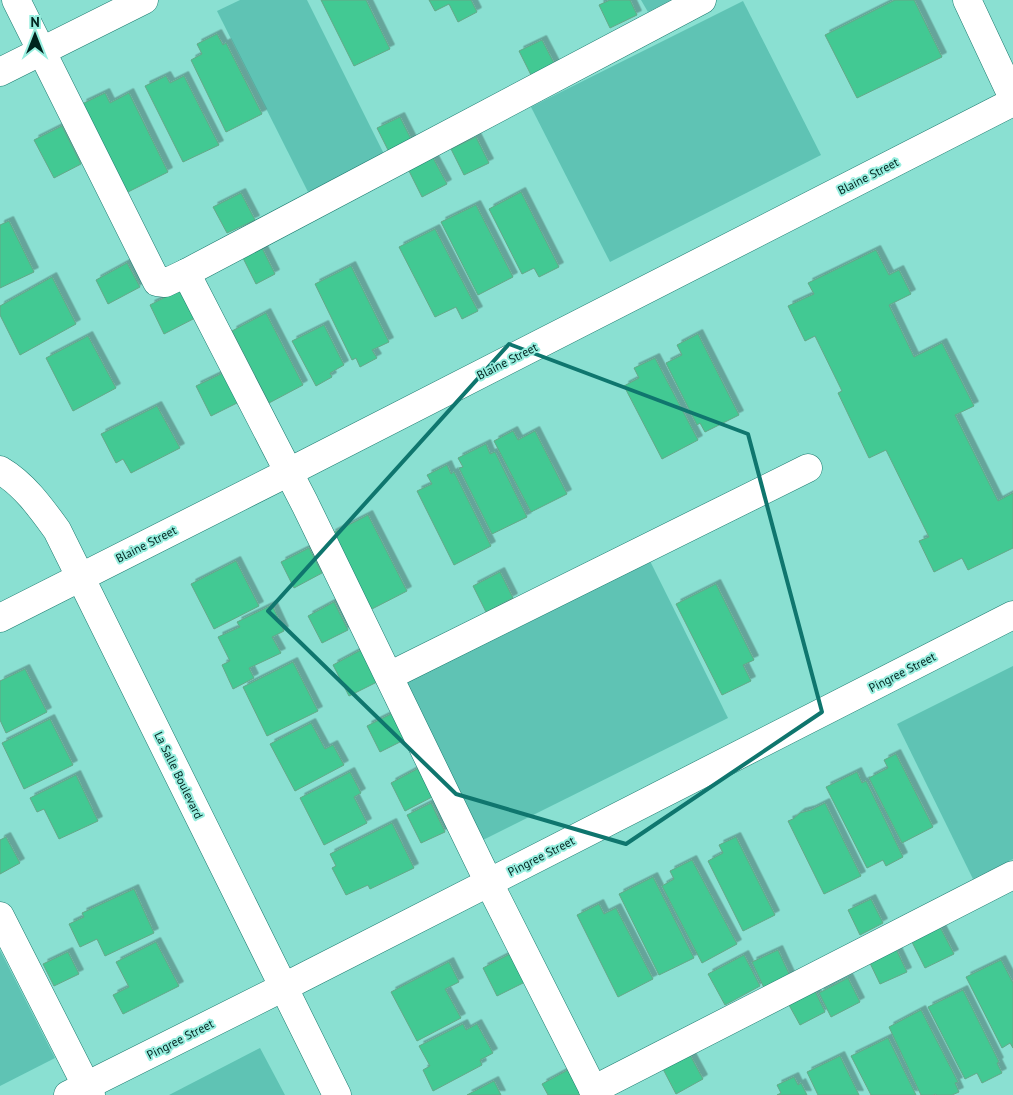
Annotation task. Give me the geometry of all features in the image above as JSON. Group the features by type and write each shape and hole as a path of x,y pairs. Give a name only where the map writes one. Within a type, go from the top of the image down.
{"street":[{"path":"16,0 157,282 165,283 702,0"},
{"path":"0,72 144,0"},
{"path":"967,0 1013,98"},
{"name":"Blaine Street","path":"0,618 1013,102"},
{"path":"186,273 289,472 489,883 594,1092 1013,875"},
{"path":"389,676 808,468"},
{"name":"La Salle Boulevard","path":"0,470 35,499 57,530 338,1095"},
{"name":"Pingree Street","path":"82,1092 1013,615"},
{"path":"0,916 82,1092"}],"highlighted area":[{"path":"509,344 748,434 822,712 626,844 456,794 268,611"}],"green space":[{"path":"240,0 307,0 384,154 308,192 217,11"},
{"path":"641,0 671,0 648,12"},
{"path":"743,1 821,155 610,262 531,107"},
{"path":"650,561 728,718 483,840 405,683"},
{"path":"1013,666 1013,859 973,879 897,724"},
{"path":"0,950 55,1058 0,1086"},
{"path":"260,1048 285,1095 169,1095"}],"building":[{"path":"321,0 366,0 390,49 354,66"},
{"path":"429,0 471,0 477,12 458,22 449,4 435,11"},
{"path":"610,0 630,0 637,15 610,28 599,5"},
{"path":"895,0 914,0 942,57 857,98 825,35"},
{"path":"217,34 223,45 226,43 262,114 226,132 191,60 202,54 197,44"},
{"path":"542,40 555,65 532,77 519,51"},
{"path":"166,76 170,83 184,76 219,145 183,162 145,86"},
{"path":"105,93 110,103 129,93 168,172 126,193 82,104"},
{"path":"400,117 412,141 389,152 377,128"},
{"path":"62,126 81,164 54,178 34,140"},
{"path":"476,137 489,163 464,175 451,149"},
{"path":"432,156 447,184 422,197 408,169"},
{"path":"521,192 559,267 539,277 534,268 522,274 489,209"},
{"path":"241,193 255,220 227,233 213,207"},
{"path":"476,205 513,277 478,295 441,222"},
{"path":"9,221 34,272 0,288 0,225"},
{"path":"435,229 478,311 462,319 456,307 435,317 399,247"},
{"path":"262,248 275,274 256,284 243,258"},
{"path":"876,250 889,275 899,270 911,294 889,305 914,357 942,343 974,406 955,415 998,501 1013,493 1013,548 968,570 962,558 934,572 919,541 929,537 886,450 869,458 838,393 842,391 815,336 805,341 788,306 814,294 808,283"},
{"path":"127,263 140,287 108,304 96,280"},
{"path":"351,266 389,342 372,350 377,358 360,367 356,358 352,360 315,284"},
{"path":"52,277 76,324 20,355 0,315 0,306"},
{"path":"183,288 197,317 164,334 150,305"},
{"path":"266,313 303,385 269,403 232,331"},
{"path":"324,325 344,365 330,373 332,377 316,386 292,341"},
{"path":"698,334 739,415 705,432 700,423 697,425 666,363 682,355 677,345"},
{"path":"88,336 116,388 73,411 46,358"},
{"path":"655,358 698,440 662,459 624,386 639,378 634,368"},
{"path":"225,372 239,402 211,416 196,386"},
{"path":"157,406 180,448 131,473 123,459 116,463 101,434"},
{"path":"513,431 518,440 535,431 567,494 531,512 494,441"},
{"path":"486,444 490,454 495,452 527,517 492,534 459,468 463,467 458,458"},
{"path":"447,465 451,474 454,472 491,546 454,565 417,491 432,484 427,475"},
{"path":"368,515 407,591 370,610 331,534"},
{"path":"309,548 322,573 294,588 281,562"},
{"path":"236,561 259,606 214,629 191,584"},
{"path":"500,572 513,598 486,612 473,586"},
{"path":"716,584 754,660 743,665 751,681 722,695 676,604"},
{"path":"334,602 348,630 322,643 308,616"},
{"path":"272,605 284,631 272,637 281,653 249,668 254,678 233,689 222,665 230,661 218,637 240,627 237,622"},
{"path":"361,650 377,682 349,696 333,665"},
{"path":"293,662 318,711 267,736 243,687"},
{"path":"25,669 47,712 6,733 0,720 0,681"},
{"path":"393,713 406,739 380,752 367,726"},
{"path":"50,719 73,765 24,789 2,743"},
{"path":"311,723 325,749 333,745 344,765 295,791 270,744"},
{"path":"896,754 933,827 902,843 869,778 888,768 884,760"},
{"path":"419,768 434,796 405,811 391,783"},
{"path":"350,772 361,793 354,797 367,823 324,845 300,798"},
{"path":"857,772 862,783 866,781 903,857 886,866 883,860 867,868 826,787"},
{"path":"76,775 98,821 59,839 44,809 37,812 30,798"},
{"path":"431,803 445,832 421,843 407,815"},
{"path":"825,803 861,876 824,894 788,821 800,813"},
{"path":"392,823 414,868 370,889 368,885 346,895 332,868 336,866 330,854"},
{"path":"6,837 20,863 0,874 0,840"},
{"path":"736,837 775,915 743,931 708,861 723,853 719,845"},
{"path":"692,860 737,944 702,963 662,886 674,879 670,871"},
{"path":"653,877 694,958 659,975 619,894"},
{"path":"134,889 154,933 105,956 97,939 80,947 69,924 84,917 82,913"},
{"path":"871,899 883,923 860,935 848,910"},
{"path":"599,904 604,914 616,908 653,979 618,997 577,915"},
{"path":"939,925 954,954 925,968 911,940"},
{"path":"156,942 179,986 123,1014 113,995 129,987 116,962"},
{"path":"896,949 907,972 880,984 869,961"},
{"path":"778,950 791,978 765,990 752,962"},
{"path":"68,952 79,974 54,986 43,964"},
{"path":"510,954 525,982 497,996 483,968"},
{"path":"744,955 760,986 725,1005 708,974"},
{"path":"1001,960 1013,983 1013,1048 1010,1043 1002,1048 966,977"},
{"path":"449,962 459,982 445,989 461,1018 417,1041 391,992"},
{"path":"848,978 860,1002 831,1017 819,993"},
{"path":"963,990 999,1062 997,1063 1002,1073 982,1083 977,1073 965,1079 928,1007"},
{"path":"815,991 825,1012 800,1025 789,1005"},
{"path":"921,1010 958,1082 955,1083 959,1092 952,1095 921,1095 889,1027"},
{"path":"463,1024 466,1030 477,1024 493,1053 480,1060 482,1065 433,1091 423,1070 430,1066 419,1046"},
{"path":"888,1038 916,1095 871,1095 851,1056"},
{"path":"690,1055 703,1079 676,1094 663,1069"},
{"path":"840,1056 859,1095 818,1095 807,1072"},
{"path":"568,1070 581,1095 548,1095 542,1084"},
{"path":"794,1077 798,1085 801,1083 807,1095 777,1095 781,1093 777,1085"},
{"path":"494,1081 501,1095 467,1095"}]}
